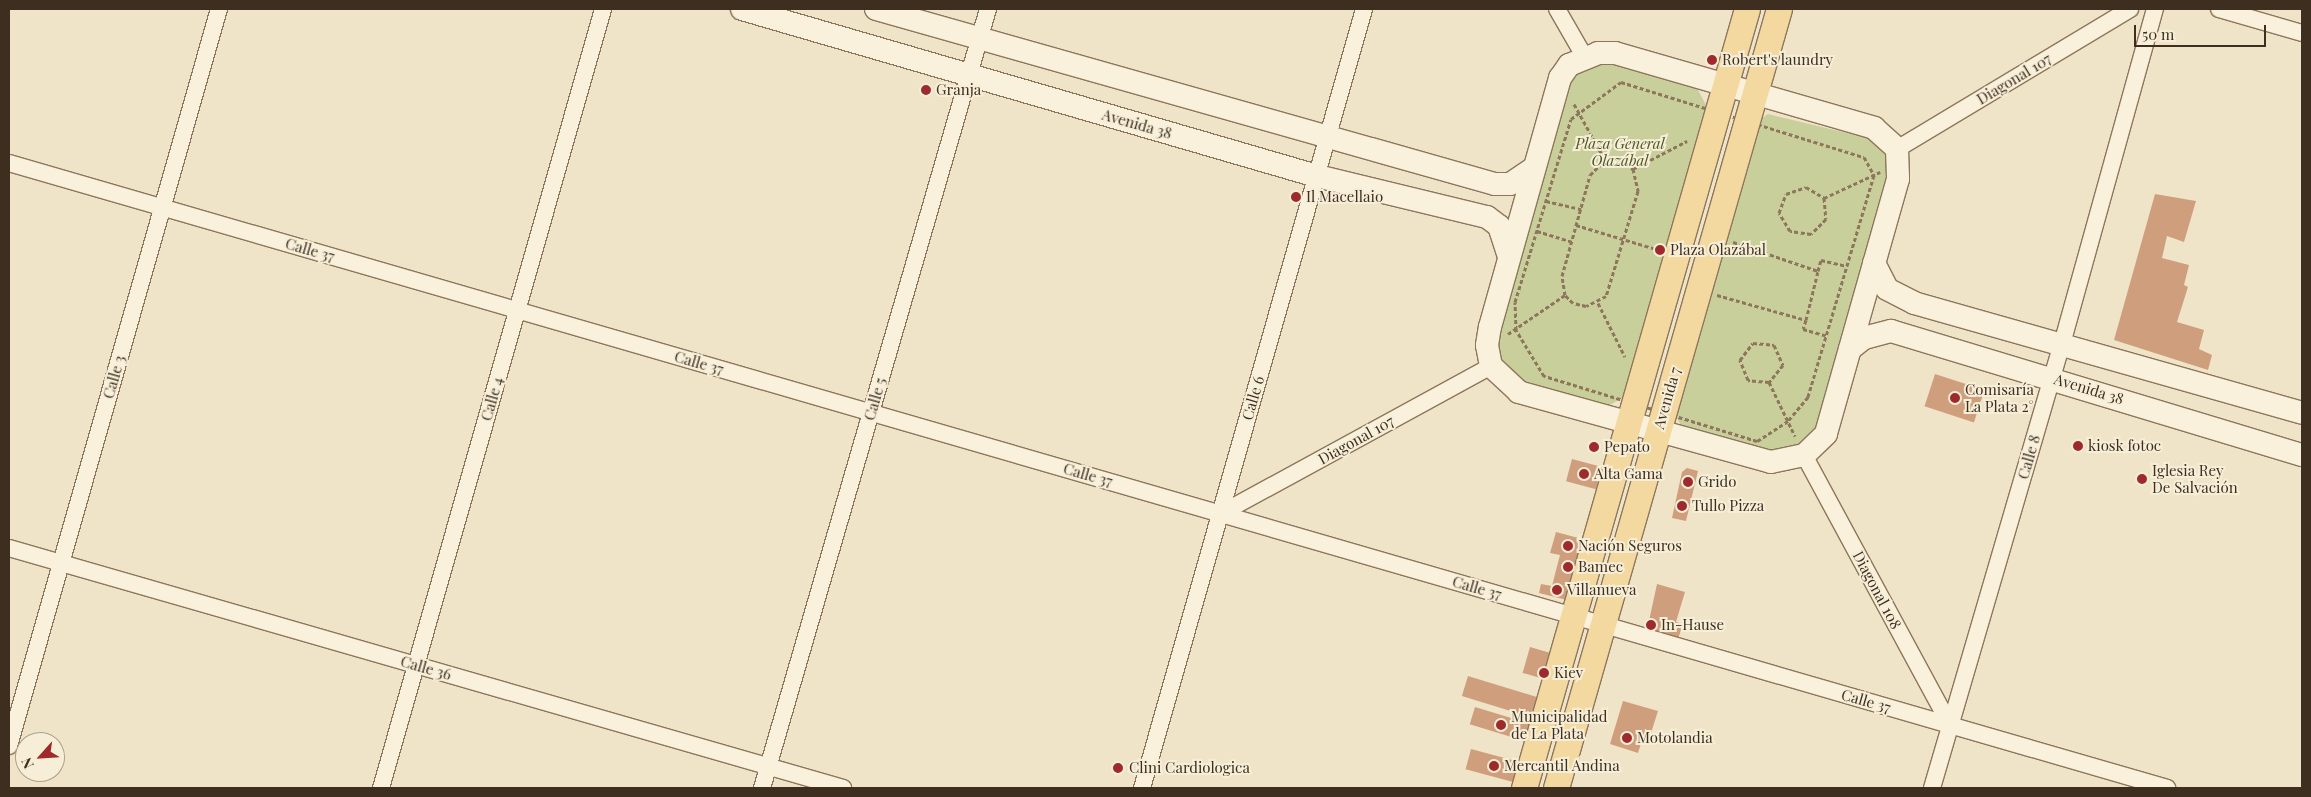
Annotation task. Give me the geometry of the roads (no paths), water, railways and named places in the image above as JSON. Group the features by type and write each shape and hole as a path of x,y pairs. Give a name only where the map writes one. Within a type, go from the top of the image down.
{"main road":[{"name":"Avenida 38","path":"742,9 1317,176 1487,217 1499,226 1509,257"},
{"path":"876,9 1327,140 1495,184 1510,184 1534,168"},
{"name":"Avenida 7","path":"1524,788 1747,9"},
{"name":"Avenida 7","path":"1556,788 1779,9"},
{"path":"1615,53 1874,128 1899,157 1874,264 1826,434 1804,455 1771,462 1519,392 1489,355 1509,257 1560,78 1569,65 1584,56 1615,53"},
{"path":"1874,264 1879,278 1898,297 2302,413"},
{"name":"Avenida 38","path":"1850,349 1877,332 1891,331 2052,377 2302,455"}],"street":[{"name":"Calle 3","path":"9,746 219,9"},
{"name":"Calle 4","path":"381,788 603,9"},
{"name":"Calle 5","path":"762,788 988,9"},
{"name":"Calle 6","path":"1142,788 1364,9"},
{"path":"1557,9 1584,56"},
{"name":"Diagonal 107","path":"1899,157 2130,9"},
{"name":"Calle 8","path":"1932,788 2062,344 2155,9"},
{"path":"2219,9 2302,33"},
{"name":"Calle 37","path":"9,163 2167,788"},
{"name":"Diagonal 107","path":"1220,514 1489,355"},
{"name":"Diagonal 108","path":"1804,455 1950,725"},
{"name":"Calle 36","path":"9,548 843,788"}],"place":[{"name":"Robert's laundry","path":"1712,60"},
{"name":"Granja","path":"926,90"},
{"name":"Il Macellaio","path":"1296,197"},
{"name":"Plaza Olazábal","path":"1660,250"},
{"name":"Comisaría La Plata 2°","path":"1955,398"},
{"name":"kiosk fotoc","path":"2078,446"},
{"name":"Pepato","path":"1594,447"},
{"name":"Alta Gama","path":"1584,474"},
{"name":"Iglesia Rey De Salvación","path":"2142,479"},
{"name":"Grido","path":"1688,482"},
{"name":"Tullo Pizza","path":"1682,506"},
{"name":"Nación Seguros","path":"1568,546"},
{"name":"Bamec","path":"1568,567"},
{"name":"Villanueva","path":"1557,590"},
{"name":"In-Hause","path":"1651,625"},
{"name":"Kiev","path":"1544,673"},
{"name":"Municipalidad de La Plata","path":"1501,725"},
{"name":"Motolandia","path":"1627,738"},
{"name":"Mercantil Andina","path":"1494,766"},
{"name":"Clini Cardiologica","path":"1118,768"}],"park label":[{"name":"Plaza General Olazábal","path":"1620,152"}]}
